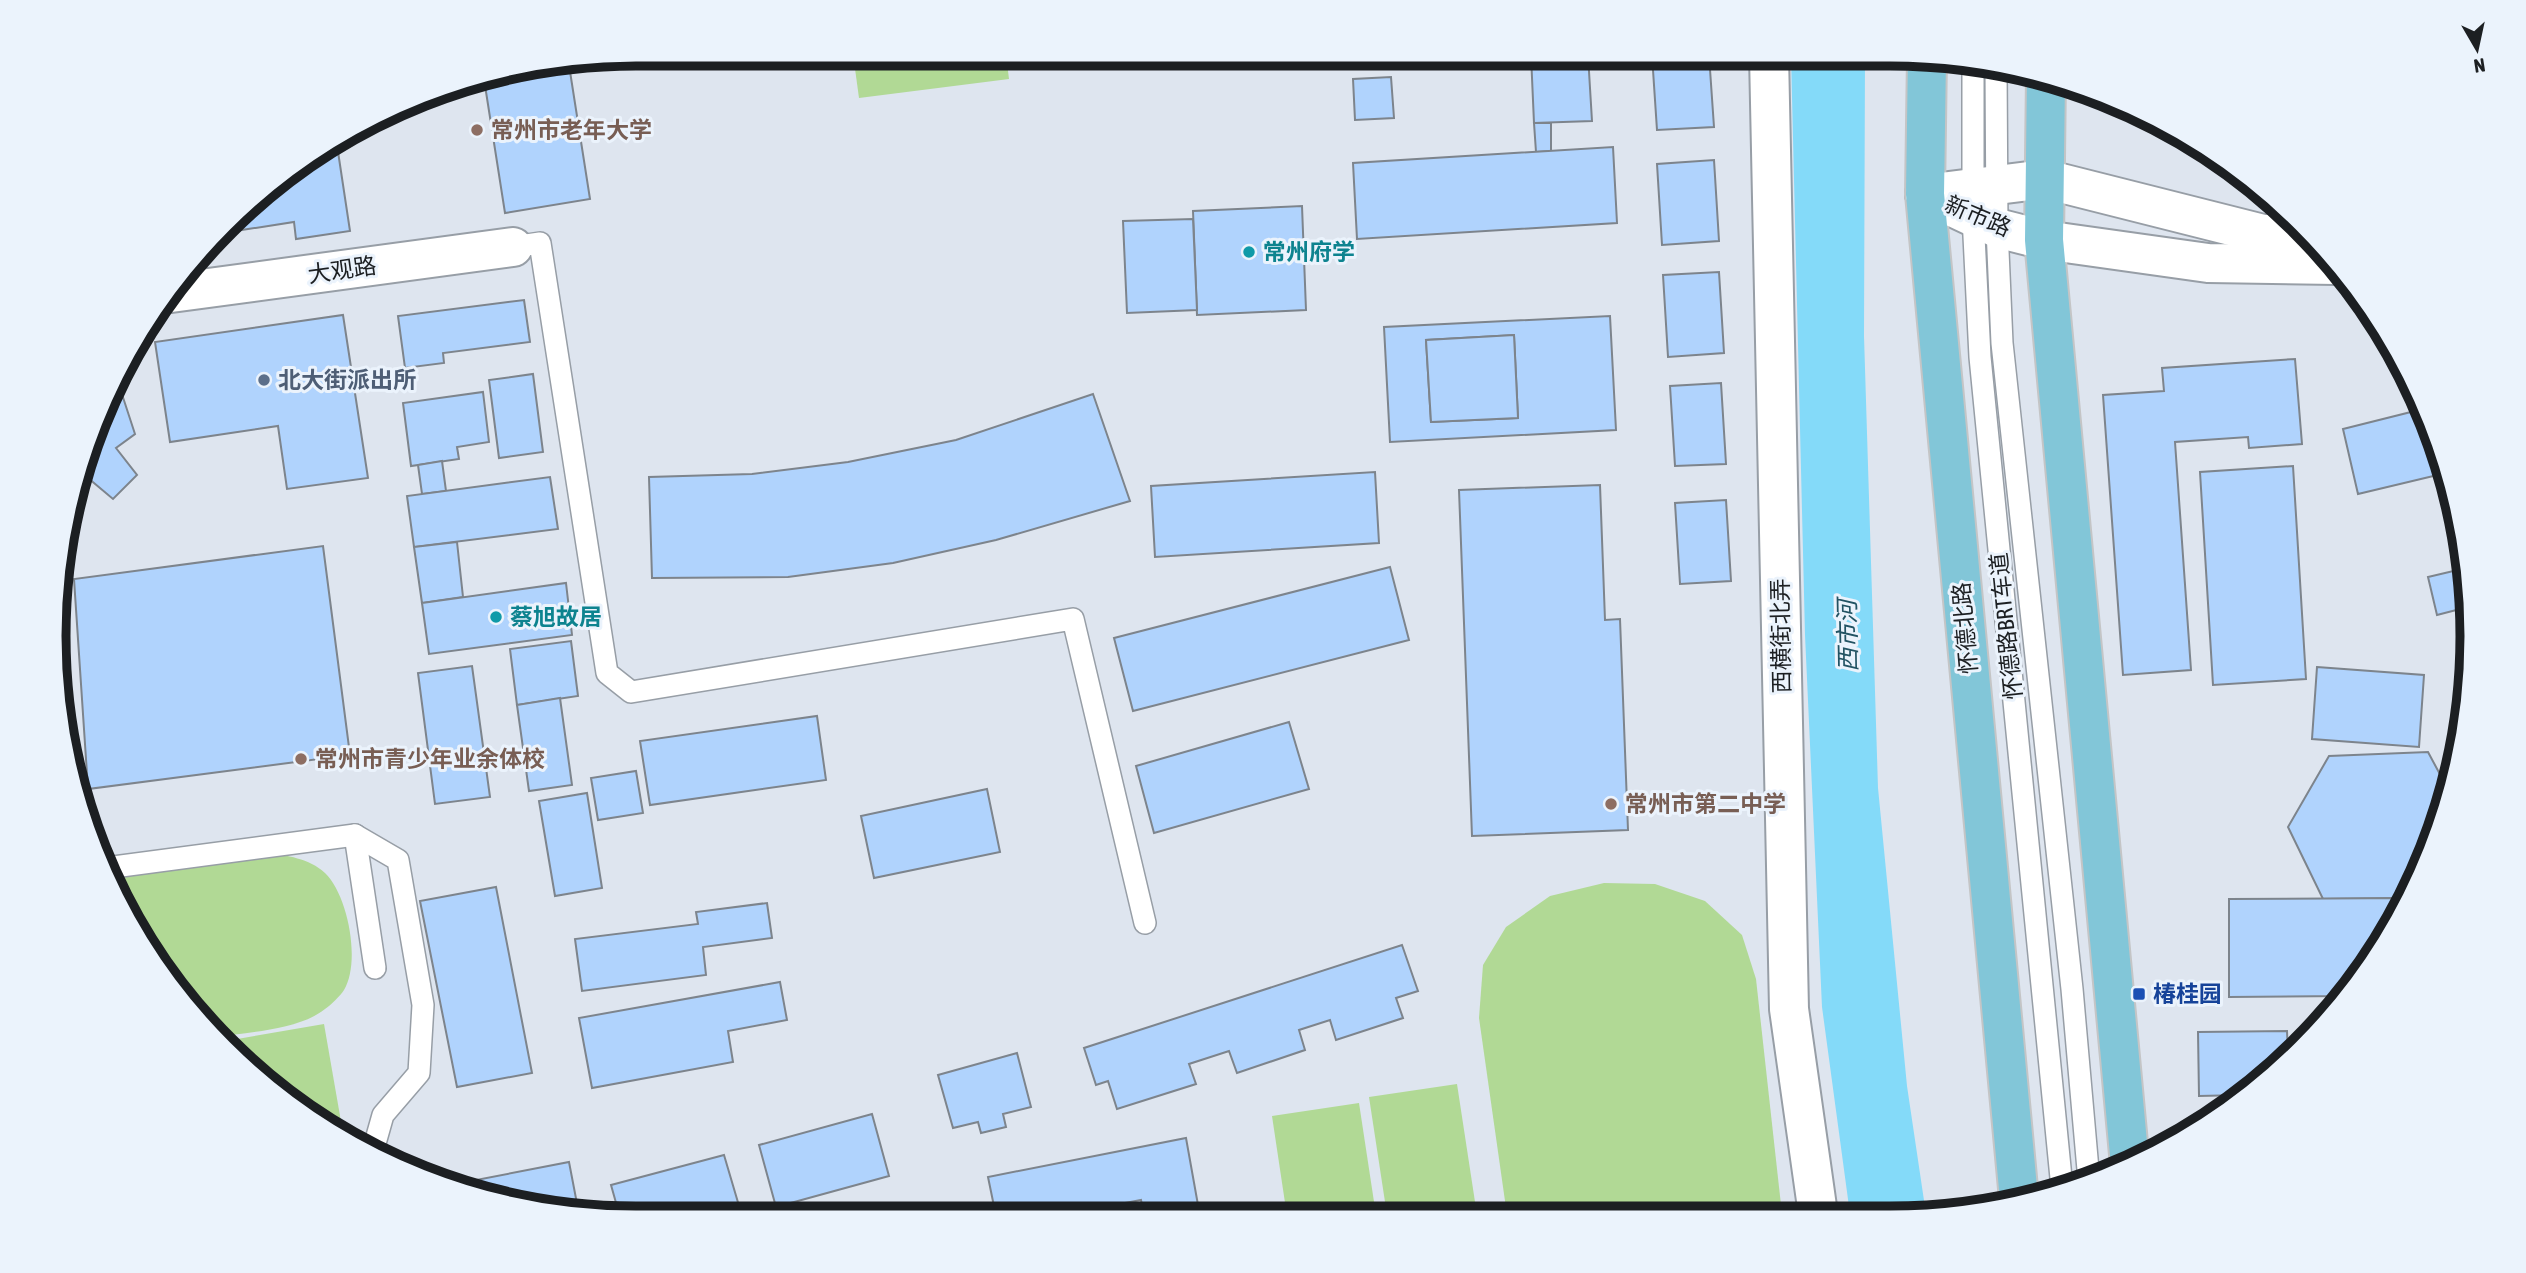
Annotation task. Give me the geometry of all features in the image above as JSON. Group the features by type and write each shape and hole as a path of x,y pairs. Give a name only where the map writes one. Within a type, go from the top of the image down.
{"main road":[{"name":"怀德北路","path":"1927,68 1925,194 2018,1192"},
{"path":"2046,89 2044,240 2129,1154"}],"street":[{"name":"西横街北弄","path":"1769,66 1789,1009 1817,1206"},
{"name":"新市路","path":"1985,204 2045,179 2263,234 2294,234"},
{"name":"新市路","path":"1925,194 1985,204 2044,240 2208,263 2320,264"},
{"name":"大观路","path":"183,291 513,247"}],"lane":[{"name":"怀德路BRT车道","path":"1974,73 1985,204 2073,989 2089,1170"},
{"name":"怀德路BRT车道","path":"1995,76 1985,204 1982,371 2061,1180"},
{"path":"513,247 540,243 607,673 631,692 1073,619 1146,923"},
{"path":"115,867 355,835 398,860 423,1005 419,1073 383,1115 375,1143"},
{"path":"355,835 375,968"}],"green space":[{"path":"855,66 1007,66 1009,79 859,98"},
{"path":"266,852 312,864 333,883 346,912 352,946 349,978 344,990 327,1007 302,1022 229,1035 184,983 163,953 143,922 119,875"},
{"path":"1604,883 1655,884 1705,901 1742,935 1756,979 1781,1206 1506,1206 1479,1018 1483,965 1506,927 1550,896"},
{"path":"324,1024 341,1124 290,1089 233,1040"},
{"path":"1457,1084 1476,1206 1386,1206 1369,1097"},
{"path":"1359,1103 1375,1206 1286,1206 1272,1116"}],"water":[{"name":"西市河","path":"1791,66 1865,66 1864,336 1878,788 1907,1086 1925,1205 1849,1206 1822,1007 1805,635"}],"building":[{"path":"1531,66 1589,66 1592,121 1534,123"},
{"path":"1653,66 1710,66 1714,127 1657,130"},
{"path":"570,70 590,199 505,213 485,87 525,77"},
{"path":"1391,77 1394,118 1355,120 1353,79"},
{"path":"1534,123 1551,123 1551,151 1536,152"},
{"path":"1613,147 1617,223 1357,239 1353,163"},
{"path":"338,151 350,231 296,239 294,222 235,231 290,184"},
{"path":"1714,160 1719,241 1662,245 1657,164"},
{"path":"1302,206 1306,310 1197,315 1193,211"},
{"path":"1193,219 1197,310 1127,313 1123,221"},
{"path":"1719,272 1724,353 1668,357 1663,275"},
{"path":"524,300 530,342 443,353 444,363 405,368 398,316"},
{"path":"343,315 368,478 287,489 278,426 170,442 155,342"},
{"path":"1610,316 1616,430 1390,442 1384,327","holes":["1514,335 1518,418 1431,422 1426,340"]},
{"path":"1514,335 1518,418 1431,422 1426,340"},
{"path":"2295,359 2302,444 2249,448 2248,437 2175,442 2191,670 2123,675 2103,395 2164,391 2162,368"},
{"path":"533,374 543,452 499,458 489,380"},
{"path":"1721,383 1726,464 1675,466 1670,386"},
{"path":"121,392 135,434 116,448 137,475 113,499 89,479"},
{"path":"483,392 489,442 457,447 459,459 411,466 403,403"},
{"path":"1093,394 1130,501 996,540 893,563 788,577 652,578 649,477 752,474 848,462 956,440"},
{"path":"2413,411 2436,475 2358,494 2343,429"},
{"path":"442,461 446,491 422,494 418,465"},
{"path":"2293,466 2306,679 2213,685 2200,472"},
{"path":"1375,472 1379,543 1155,557 1151,486"},
{"path":"550,477 558,529 414,547 407,496"},
{"path":"1600,485 1605,620 1620,619 1628,830 1472,836 1459,490"},
{"path":"1726,500 1731,581 1680,584 1675,503"},
{"path":"457,542 463,597 422,603 414,547"},
{"path":"323,546 350,755 88,789 74,579"},
{"path":"1390,567 1409,640 1133,711 1114,638"},
{"path":"2456,570 2459,609 2437,615 2428,577"},
{"path":"566,583 572,635 429,654 422,603"},
{"path":"66,632 72,716 68,674"},
{"path":"571,641 578,696 517,705 510,649"},
{"path":"472,666 490,797 435,804 418,673"},
{"path":"2317,667 2424,675 2419,747 2312,739"},
{"path":"560,698 572,785 529,791 517,705"},
{"path":"817,716 826,780 650,805 640,741"},
{"path":"1289,722 1309,789 1154,833 1136,766"},
{"path":"2428,752 2442,777 2416,855 2396,898 2323,899 2288,827 2329,756"},
{"path":"636,771 643,813 598,820 591,778"},
{"path":"987,789 1000,852 874,878 861,816"},
{"path":"587,793 602,888 555,896 539,801"},
{"path":"496,887 532,1073 457,1087 420,901"},
{"path":"2396,898 2363,953 2331,996 2229,997 2229,899"},
{"path":"767,903 772,938 703,947 706,975 582,991 575,939 698,924 696,912"},
{"path":"1402,945 1418,991 1396,998 1403,1018 1336,1040 1330,1020 1299,1030 1305,1050 1237,1073 1229,1051 1189,1064 1196,1084 1117,1109 1108,1081 1096,1085 1084,1048"},
{"path":"780,982 787,1020 728,1031 733,1062 592,1088 579,1018"},
{"path":"2287,1031 2288,1045 2227,1095 2199,1096 2198,1032"},
{"path":"1017,1053 1031,1107 1003,1114 1006,1127 981,1133 978,1122 953,1128 938,1075"},
{"path":"872,1114 889,1176 776,1206 759,1145"},
{"path":"1186,1138 1198,1205 1142,1206 1141,1200 1109,1206 994,1206 988,1177"},
{"path":"724,1155 739,1206 617,1205 611,1185"},
{"path":"569,1162 577,1203 525,1196 470,1181"}],"place":[{"name":"常州市老年大学","path":"477,130"},
{"name":"常州府学","path":"1249,252"},
{"name":"北大街派出所","path":"264,380"},
{"name":"蔡旭故居","path":"496,617"},
{"name":"常州市青少年业余体校","path":"301,759"},
{"name":"常州市第二中学","path":"1611,804"},
{"name":"椿桂园","path":"2139,994"}]}
